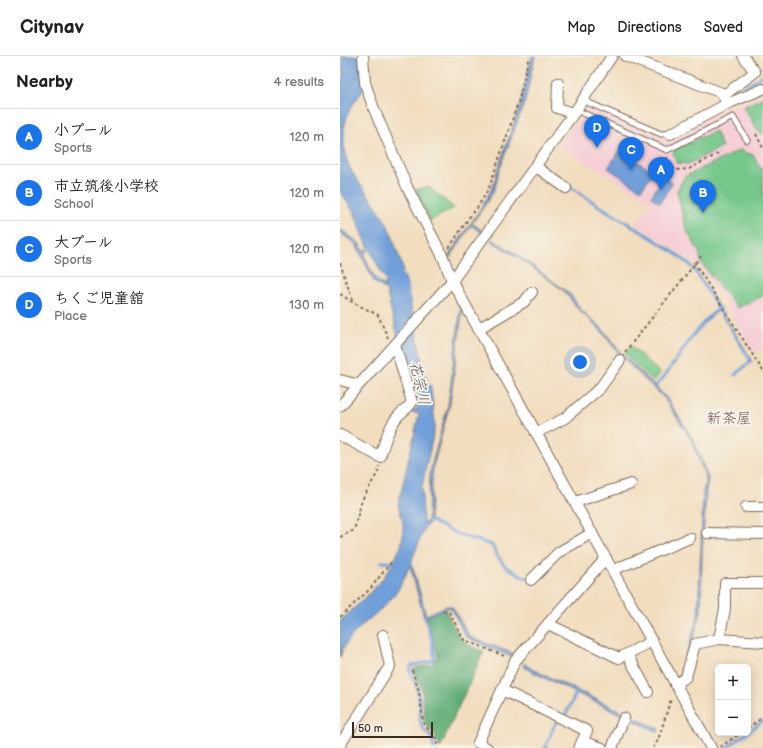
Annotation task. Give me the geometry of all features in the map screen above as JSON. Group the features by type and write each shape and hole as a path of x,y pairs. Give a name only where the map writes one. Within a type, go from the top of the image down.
{"street":[{"path":"363,56 365,83 374,109 408,189 443,257 452,281 711,748"},
{"path":"340,406 452,281 575,112 612,56"},
{"path":"625,56 722,93 725,100"},
{"path":"670,134 725,100 755,72 743,56"},
{"path":"558,83 557,108 575,112"},
{"path":"725,100 763,89"},
{"path":"535,166 566,188"},
{"path":"478,329 524,302 532,292"},
{"path":"340,435 380,457 384,441 398,416 409,408 412,402 395,345"},
{"path":"536,433 565,418 600,388 620,360"},
{"path":"340,380 358,385"},
{"path":"575,502 630,484"},
{"path":"746,507 763,507"},
{"path":"531,580 559,552 592,533"},
{"path":"707,534 763,534"},
{"path":"613,570 690,538"},
{"path":"487,748 478,743 515,661 606,558"},
{"path":"719,639 725,609 726,583 763,583"},
{"path":"548,624 619,658 652,641"},
{"path":"340,745 390,666 383,635"},
{"path":"675,685 686,677 695,644 719,639 763,642"},
{"path":"627,654 648,692"},
{"path":"502,690 587,731 581,744 602,748"},
{"path":"612,748 624,718"}],"lane":[{"path":"582,100 661,134 670,134"},
{"path":"575,112 667,150 733,117 747,140"}],"path":[{"path":"443,257 477,208 488,188 519,100 530,56"},
{"path":"756,134 763,148"},
{"path":"667,150 667,161 675,170 689,169 721,152"},
{"path":"620,360 694,262 701,256"},
{"path":"694,262 763,371"},
{"path":"340,263 354,303"},
{"path":"340,294 354,303 378,314 395,345"},
{"path":"340,537 354,530 362,500 378,472 380,457"},
{"path":"340,617 370,589 392,561"},
{"path":"443,611 449,612 464,640 515,661"},
{"path":"412,670 419,691 425,726 436,738 438,748"},
{"path":"653,748 658,740 663,726 675,685"},
{"path":"751,726 763,717"},
{"path":"719,748 737,736"}],"shaded area":[{"path":"763,94 763,349 754,353 720,294 697,264 636,225 651,202 559,146 578,118 585,104 669,140 725,109"}],"green space":[{"path":"763,97 763,133 761,135 743,107"},
{"path":"715,131 722,147 688,164 676,163 673,152 676,149"},
{"path":"740,150 753,155 763,173 763,296 737,308 701,263 699,252 686,229 677,191 684,177"},
{"path":"428,186 454,208 430,221 416,190"},
{"path":"631,346 660,373 654,382 625,354"},
{"path":"445,609 459,636 469,645 484,651 440,748 436,738 425,723 422,690 413,669 433,664 438,656 426,616"}],"water":[{"path":"342,56 359,56 363,91 351,107 345,124 344,149 350,169 374,202 391,233 404,271 383,276 362,234 355,214 340,191 340,85 343,76"},
{"path":"532,56 535,56 525,101 498,174 495,187 492,194 472,223 484,232 483,234 471,225 450,258 448,257 476,216 494,183 520,105"},
{"path":"620,150 653,172 641,190 608,168"},
{"path":"663,177 672,183 660,203 651,197"},
{"path":"340,229 359,243 363,251 367,249 368,251 364,254 372,272 377,280 385,286 385,283 405,277 425,376 431,387 435,426 422,486 423,523 427,522 428,520 430,471 448,405 461,305 463,306 450,403 433,467 430,520 428,525 425,526 412,560 412,564 426,615 446,606 452,606 470,637 512,653 511,657 466,637 451,608 424,618 410,565 402,584 393,596 355,633 344,648 340,657 340,621 367,596 383,578 393,563 401,546 403,523 398,505 419,414 410,412 418,408 407,373 386,290 374,282 356,244 340,233"},
{"path":"492,239 518,255 570,294 581,310 601,327 621,353 620,355 599,328 579,310 563,290 520,259 491,241"},
{"path":"625,357 666,397 693,439 708,478 702,557 701,613 683,672 681,672 698,615 703,492 706,479 691,439 664,398 623,358"},
{"path":"524,663 532,669 659,729 658,732 530,671 523,666"}],"waterway":[{"path":"735,93 763,75"},
{"path":"569,186 669,249 694,269 750,359 750,362 735,375"},
{"name":"花宗川","path":"382,250 398,287 402,306"},
{"path":"655,387 672,367 692,336 709,317 720,308"},
{"path":"429,520 457,534 492,545 505,566 527,578"},
{"path":"382,562 397,563"},
{"path":"425,617 435,658 432,661 411,666 410,671 417,688 420,705 420,720 423,729 432,738 434,748"},
{"path":"545,748 555,724 566,714 577,691"},
{"path":"751,730 763,721"},
{"path":"726,748 743,736"}],"place":[{"name":"ちくご児童舘","path":"597,148"},
{"name":"大プール","path":"631,170"},
{"name":"小プール","path":"661,190"},
{"name":"市立筑後小学校","path":"703,213"}],"district":[{"name":"新茶屋","path":"729,418"}]}
